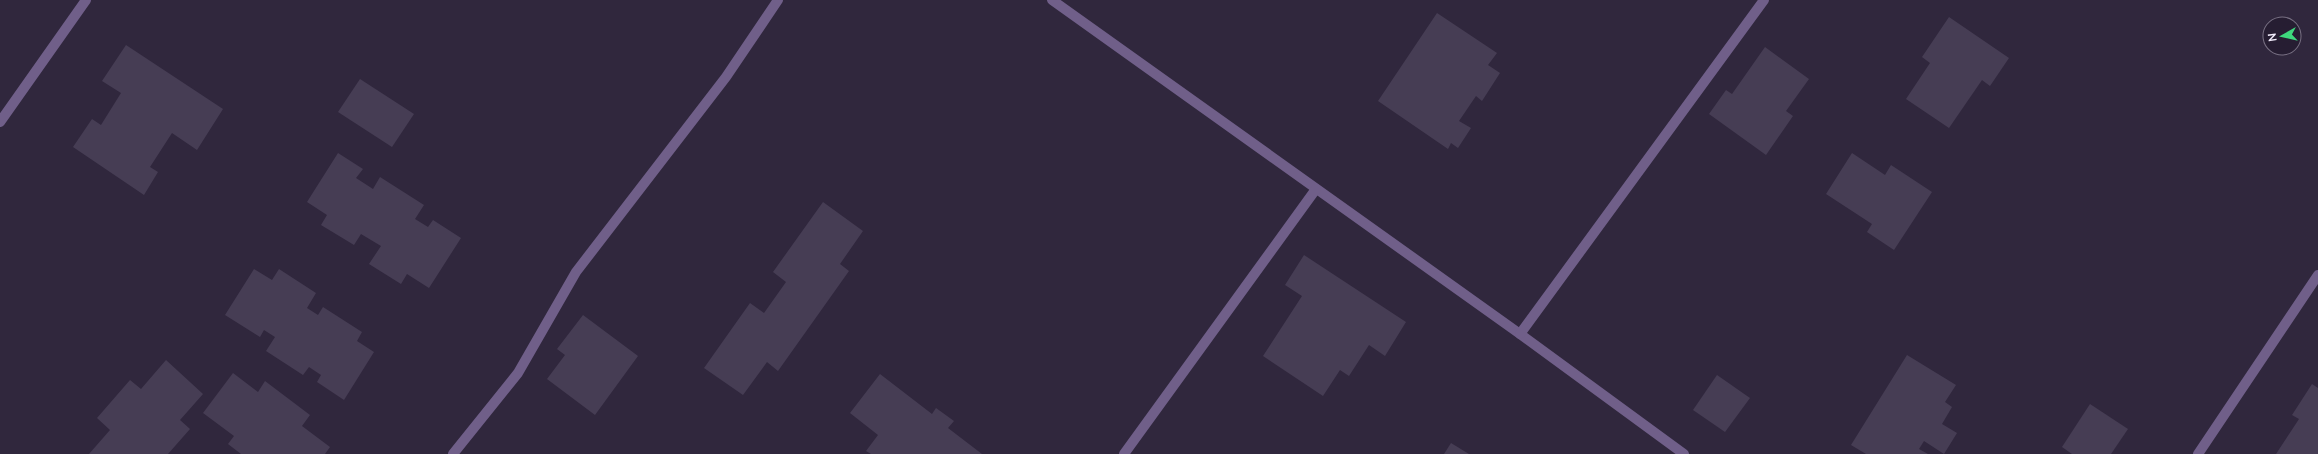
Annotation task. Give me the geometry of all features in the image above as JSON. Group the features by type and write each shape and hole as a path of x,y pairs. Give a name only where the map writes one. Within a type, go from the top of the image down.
{"street":[{"path":"0,122 86,0"},
{"path":"453,454 518,373 576,272 726,77 778,0"},
{"path":"1052,0 1520,334 1684,454"},
{"path":"1520,334 1764,0"},
{"path":"1124,454 1316,189"},
{"path":"2198,454 2318,276"}],"building":[{"path":"1437,13 1497,53 1488,65 1500,73 1482,101 1476,96 1459,121 1471,128 1458,148 1451,143 1448,149 1378,101"},
{"path":"1949,17 2009,58 1990,86 1982,80 1949,128 1906,99 1930,63 1922,57"},
{"path":"126,45 223,109 197,150 172,133 150,167 158,172 144,195 73,147 92,119 101,125 121,93 102,81"},
{"path":"1765,47 1809,79 1786,111 1793,116 1766,155 1709,114 1726,90 1732,94"},
{"path":"360,79 414,114 392,147 338,112"},
{"path":"338,153 363,169 356,178 373,189 380,177 424,205 415,219 428,227 433,220 461,238 429,288 407,274 401,284 369,264 381,246 361,234 354,245 321,225 327,215 307,202"},
{"path":"1852,153 1885,175 1891,165 1932,192 1894,250 1867,232 1872,224 1826,194"},
{"path":"823,202 863,231 840,264 849,271 778,371 767,362 743,395 704,368 750,303 764,313 786,282 773,272"},
{"path":"1304,255 1406,322 1385,356 1369,345 1349,376 1340,370 1323,396 1263,356 1302,296 1285,285"},
{"path":"254,269 272,280 279,269 316,293 307,308 318,315 323,307 362,332 357,341 374,352 344,400 317,382 321,375 309,367 303,375 266,351 275,337 264,330 260,337 225,315"},
{"path":"583,315 638,356 595,415 547,379 565,355 557,349"},
{"path":"1907,355 1956,385 1945,402 1952,407 1942,424 1957,433 1944,454 1924,441 1919,449 1928,454 1866,454 1851,445"},
{"path":"166,360 203,394 180,420 190,429 168,454 89,454 110,430 97,418 130,380 141,389"},
{"path":"233,373 258,392 265,381 310,415 302,426 330,447 325,454 241,454 228,444 234,436 203,413"},
{"path":"880,374 932,414 936,408 954,421 948,428 982,454 871,454 866,451 878,435 850,413"},
{"path":"1717,375 1750,398 1725,432 1693,410"},
{"path":"2312,384 2318,388 2318,454 2276,454 2299,419 2292,415"},
{"path":"2090,404 2128,429 2111,454 2072,454 2062,447"},
{"path":"1451,443 1469,454 1444,454"}]}
